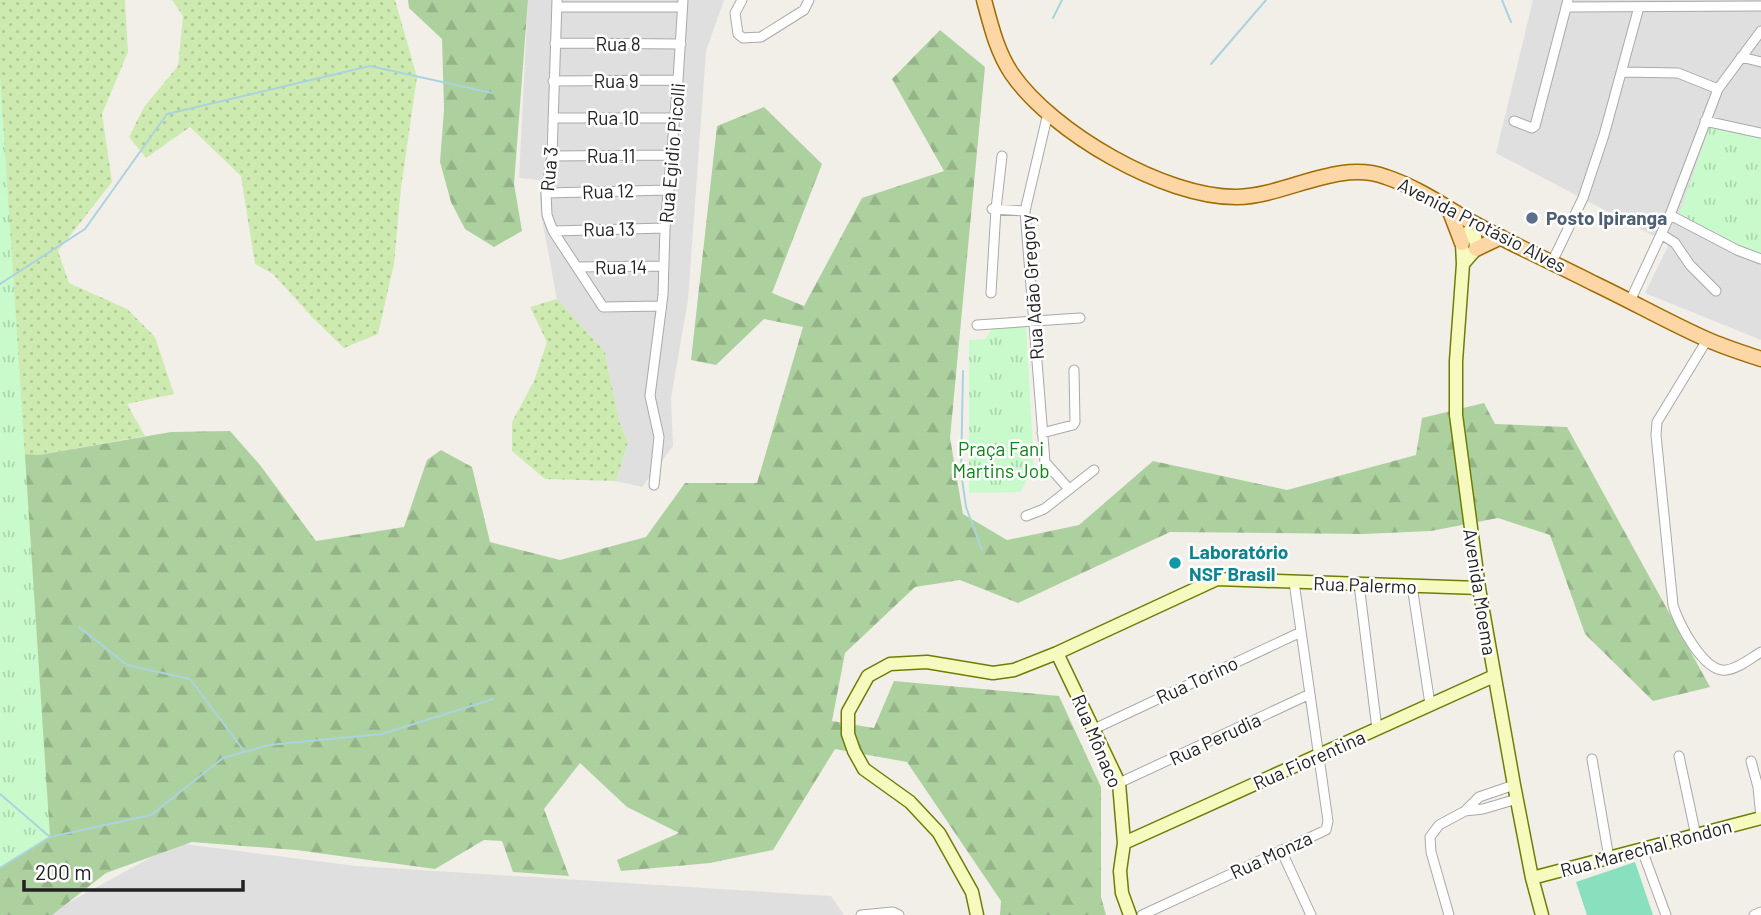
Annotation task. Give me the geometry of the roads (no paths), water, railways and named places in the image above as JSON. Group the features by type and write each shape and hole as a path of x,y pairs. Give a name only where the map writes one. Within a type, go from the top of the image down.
{"main road":[{"name":"Avenida Protásio Alves","path":"984,0 1000,54 1021,85 1048,113 1066,126 1146,175 1209,196 1238,197 1268,194 1331,175 1357,171 1383,175 1413,187 1474,223 1631,299 1707,340 1761,359"},
{"path":"1044,128 1066,126"},
{"path":"1449,209 1462,243"},
{"path":"1462,243 1474,223"},
{"path":"1474,223 1476,249"},
{"path":"1463,264 1476,249 1501,237"},
{"name":"Avenida Moema","path":"1462,243 1456,415 1479,588 1494,676 1532,878 1542,915"},
{"name":"Rua Palermo","path":"977,915 972,892 939,833 910,802 864,769 848,734 848,712 868,676 890,664 927,662 993,673 1014,670 1217,579 1479,588"},
{"name":"Rua Mônaco","path":"1057,653 1119,783 1124,844 1120,871 1122,893 1130,915"},
{"name":"Rua Fiorentina","path":"1124,844 1494,676"},
{"name":"Rua Marechal Rondon","path":"1532,878 1761,818"}],"street":[{"path":"742,0 735,13 738,34 743,38 755,39 804,10 809,0"},
{"path":"557,3 683,4"},
{"name":"Rua 3","path":"557,3 552,156 546,193 547,215 553,231 603,307 660,306"},
{"name":"Rua Egidio Picolli","path":"654,485 659,437 650,396 664,266 683,4"},
{"path":"1514,121 1532,128 1535,126 1567,4 1639,7 1761,6"},
{"path":"1552,262 1583,198 1639,7"},
{"path":"1631,299 1670,215 1718,89 1761,32"},
{"name":"Rua 8","path":"555,43 681,44"},
{"path":"1741,57 1761,62"},
{"path":"1622,72 1678,74 1718,89"},
{"name":"Rua 9","path":"554,81 678,80"},
{"name":"Rua Adão Gregory","path":"1048,113 1025,211 1045,462 1069,489"},
{"name":"Rua 10","path":"552,118 674,118"},
{"path":"1706,121 1761,133"},
{"name":"Rua 11","path":"552,156 671,155"},
{"path":"991,293 993,209 1002,156"},
{"name":"Rua 12","path":"546,193 669,190"},
{"path":"993,209 1025,211"},
{"path":"1670,215 1737,250 1761,259"},
{"name":"Rua 13","path":"553,231 665,228"},
{"path":"1661,234 1675,243 1690,265 1716,291"},
{"name":"Rua 14","path":"577,267 664,266"},
{"path":"977,325 1080,317"},
{"path":"1707,340 1657,422 1656,435 1673,605 1677,619 1707,664 1716,670 1729,670 1761,652"},
{"path":"1042,433 1073,425 1075,422 1073,370"},
{"path":"1026,516 1044,509 1094,470"},
{"name":"Rua Monza","path":"1142,915 1326,830 1328,826 1294,582"},
{"path":"1359,584 1377,729"},
{"path":"1412,586 1430,704"},
{"name":"Rua Torino","path":"1094,729 1301,632"},
{"name":"Rua Perudia","path":"1119,783 1310,694"},
{"path":"1679,756 1696,836"},
{"path":"1592,759 1609,858"},
{"path":"1751,761 1758,787 1761,818"},
{"path":"1449,915 1430,852 1430,837 1439,825 1465,811 1479,797 1514,785"},
{"path":"1465,811 1517,799"},
{"path":"1281,850 1311,915"},
{"path":"1642,850 1666,915"},
{"path":"862,915 892,912 899,915"},
{"path":"1754,915 1761,912"}],"waterway":[{"path":"1053,18 1062,0"},
{"path":"1211,64 1266,0"},
{"path":"1502,0 1511,22"},
{"path":"0,284 85,229 167,114 370,66 492,93"},
{"path":"963,371 961,472 966,507 982,550"},
{"path":"79,627 127,665 190,679 244,751"},
{"path":"0,868 50,837 151,815 223,758 269,745 382,734 493,699"},
{"path":"0,794 50,837"}],"place":[{"name":"Posto Ipiranga","path":"1532,218"},
{"name":"Laboratório NSF Brasil","path":"1175,563"}],"park label":[{"name":"Praça Fani Martins Job","path":"1001,460"}]}
